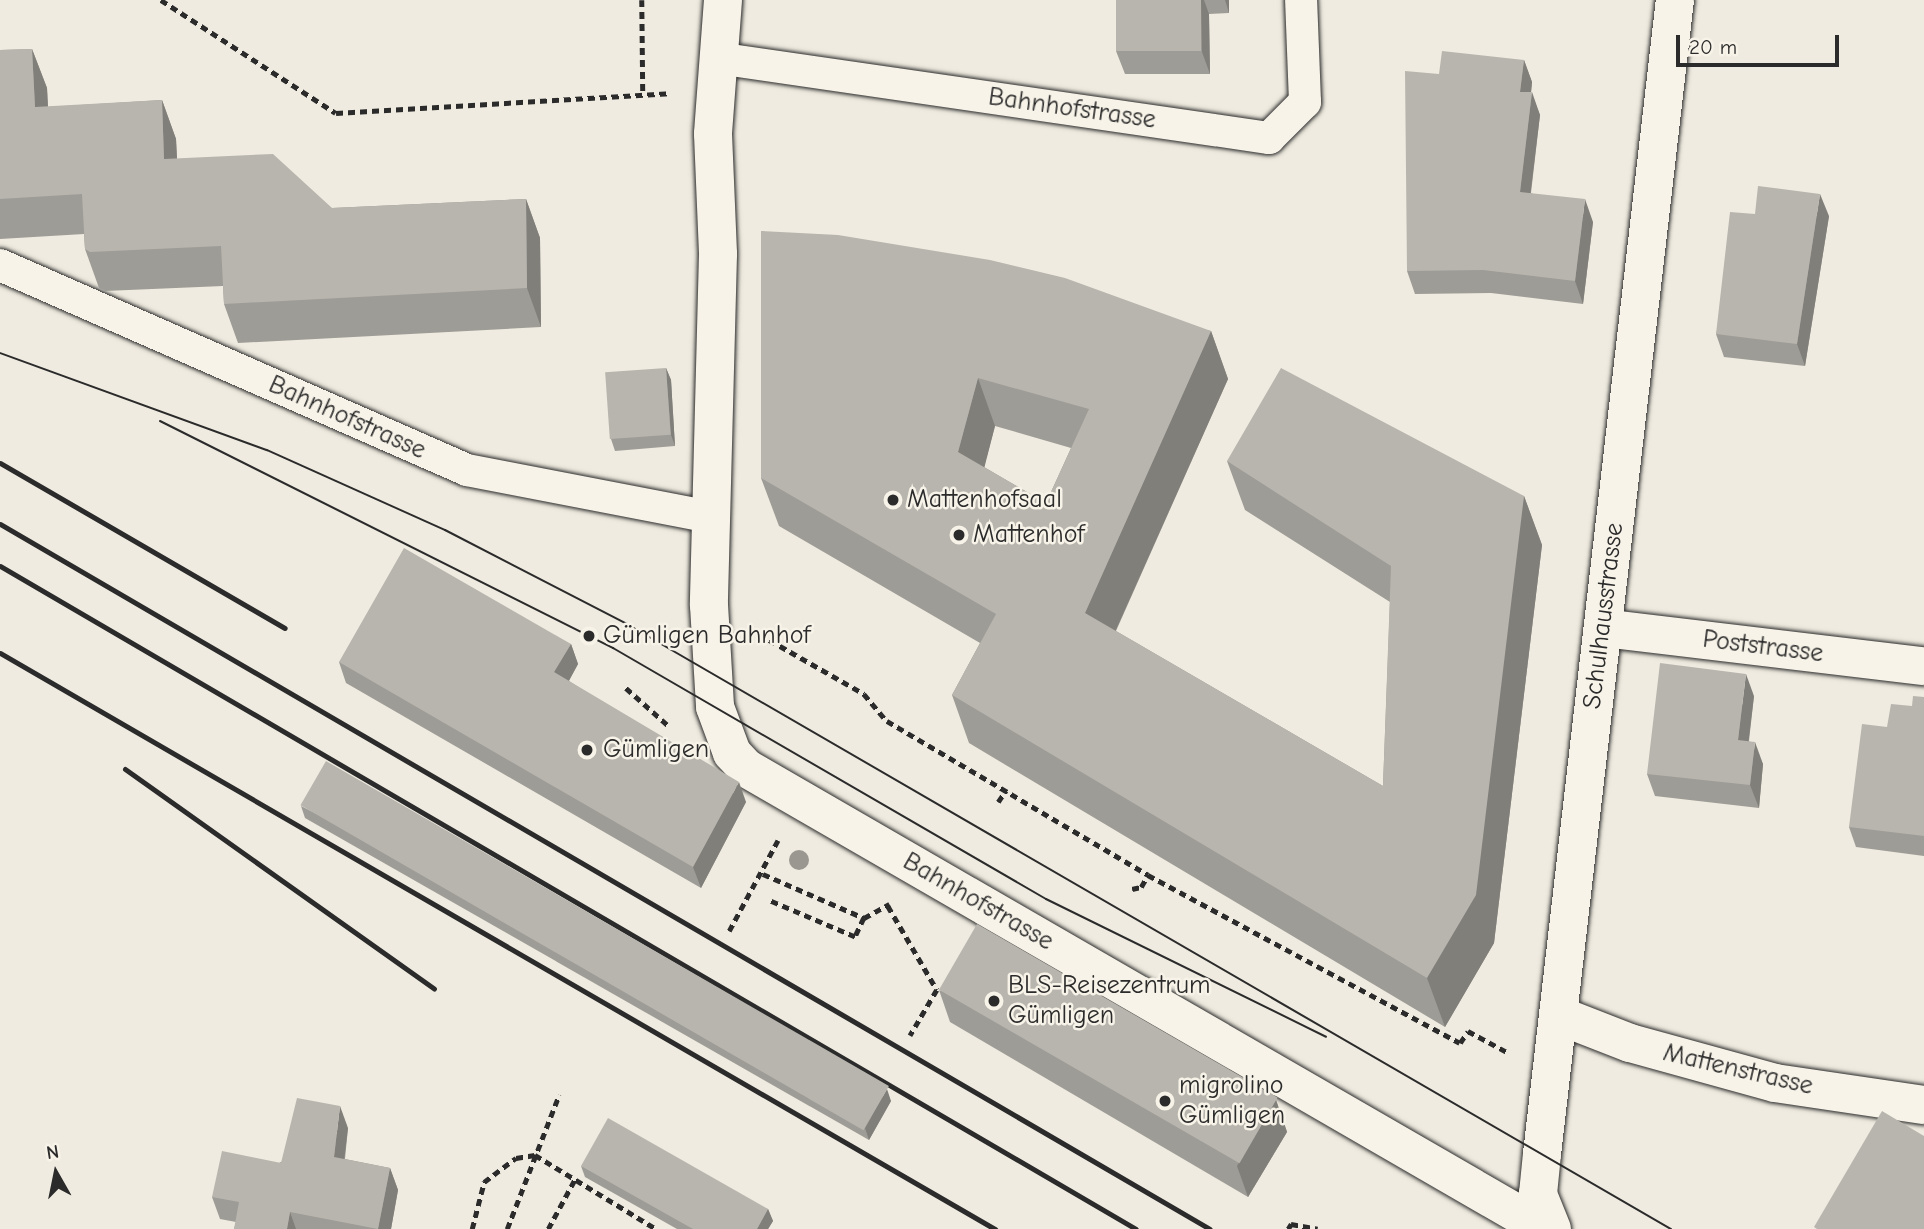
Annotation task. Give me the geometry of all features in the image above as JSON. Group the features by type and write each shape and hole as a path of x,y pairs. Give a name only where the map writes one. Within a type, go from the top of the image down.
{"street":[{"name":"Bahnhofstrasse","path":"723,0 724,59 713,135 718,254 709,605 720,732 746,768 1544,1229"},
{"name":"Schulhausstrasse","path":"1552,1229 1538,1194 1675,0"},
{"name":"Poststrasse","path":"1603,628 1924,666"},
{"name":"Mattenstrasse","path":"1558,1015 1630,1043 1775,1083 1924,1105"}],"lane":[{"name":"Bahnhofstrasse","path":"724,59 1269,138 1305,102 1301,0"},
{"name":"Bahnhofstrasse","path":"0,265 467,470 711,517"}],"path":[{"path":"161,0 336,113 669,93"},
{"path":"642,0 643,95"},
{"path":"709,605 864,694 887,721 1148,875 1460,1043 1468,1031 1551,1074"},
{"path":"998,803 1006,790"},
{"path":"729,931 763,874 864,918"},
{"path":"1132,889 1142,887 1148,875"},
{"path":"770,901 855,937 864,918 888,906 937,990 910,1037"},
{"path":"507,1229 559,1095"},
{"path":"472,1229 484,1182 516,1158 535,1155 656,1229"},
{"path":"550,1228 575,1179"},
{"path":"1288,1229 1291,1224 1318,1229"}],"building":[{"path":"1116,0 1201,0 1201,51 1116,51"},
{"path":"32,49 35,107 162,100 164,159 273,154 332,208 526,199 527,288 224,304 221,246 90,252 85,249 82,194 0,199 0,50"},
{"path":"1442,51 1524,60 1520,92 1532,92 1520,192 1585,199 1575,281 1483,270 1407,271 1405,71 1439,74"},
{"path":"1758,186 1820,194 1797,344 1716,334 1730,212 1755,214"},
{"path":"761,231 838,235 990,260 1065,278 1211,331 1085,613 1383,786 1391,566 1227,461 1281,368 1524,496 1476,895 1427,978 952,695 996,614 761,478","holes":["978,378 1089,409 1046,503 958,452"]},
{"path":"666,368 671,435 610,439 605,372"},
{"path":"404,548 571,644 554,672 739,782 693,867 339,662"},
{"path":"1660,663 1746,674 1738,740 1755,742 1750,785 1647,774"},
{"path":"1913,696 1924,697 1924,836 1849,827 1862,724 1887,727 1891,704 1912,706"},
{"path":"326,761 889,1086 863,1130 300,805"},
{"path":"977,924 1278,1097 1240,1163 939,990"},
{"path":"297,1098 340,1106 334,1157 390,1168 378,1229 290,1212 287,1229 234,1229 239,1202 212,1197 222,1151 281,1163"},
{"path":"1882,1111 1924,1136 1924,1229 1817,1229 1814,1227"},
{"path":"608,1118 768,1209 757,1229 693,1229 581,1166"}],"tram line":[{"path":"0,353 267,450 445,530 625,623 1671,1229"},
{"path":"160,421 613,648 1046,899 1326,1037"}],"railway":[{"path":"0,463 285,628"},
{"path":"0,524 1210,1229"},
{"path":"0,566 1136,1229"},
{"path":"0,653 995,1229"},
{"path":"125,769 434,989"}],"place":[{"name":"Mattenhofsaal","path":"893,500"},
{"name":"Mattenhof","path":"959,535"},
{"name":"Gümligen Bahnhof","path":"589,636"},
{"name":"Gümligen","path":"587,750"},
{"name":"BLS-Reisezentrum Gümligen","path":"994,1001"},
{"name":"migrolino Gümligen","path":"1165,1101"}]}
